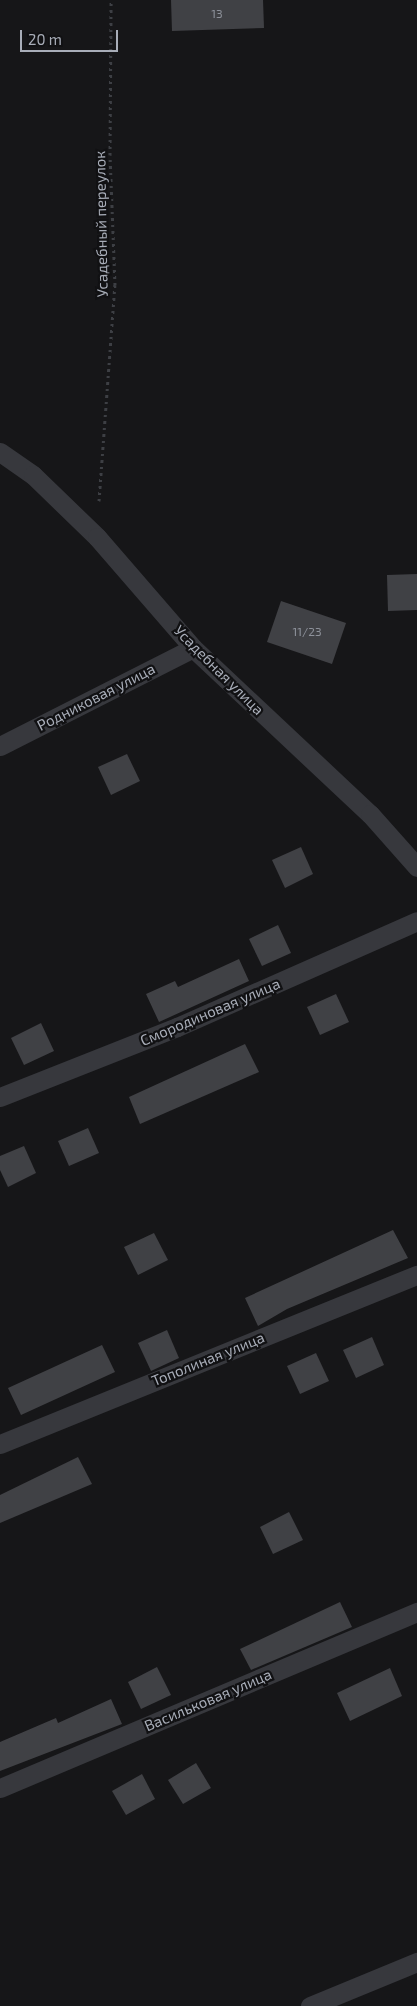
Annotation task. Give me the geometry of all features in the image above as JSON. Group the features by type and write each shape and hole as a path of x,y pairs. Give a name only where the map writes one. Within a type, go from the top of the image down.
{"lane":[{"name":"Усадебная улица","path":"0,452 33,475 97,537 193,648 370,814 417,867"},
{"name":"Родниковая улица","path":"0,746 193,648"},
{"name":"Смородиновая улица","path":"0,1097 177,1027 417,921"},
{"name":"Тополиная улица","path":"0,1444 417,1275"},
{"name":"Васильковая улица","path":"0,1788 417,1612"},
{"path":"310,2006 417,1962"}],"path":[{"name":"Усадебный переулок","path":"97,537 115,285 110,155 111,0"}],"building":[{"path":"171,0 263,0 264,28 172,31"},
{"path":"417,574 417,610 388,611 387,575"},
{"path":"281,601 346,623 332,664 267,642"},
{"path":"127,754 140,781 111,795 98,767"},
{"path":"301,847 313,874 285,888 272,860"},
{"path":"278,925 291,953 262,966 249,939"},
{"path":"239,959 249,981 159,1022 146,994 175,981 178,987"},
{"path":"336,994 349,1022 320,1035 307,1007"},
{"path":"41,1023 54,1051 24,1065 11,1038"},
{"path":"245,1044 259,1072 140,1124 129,1097"},
{"path":"88,1128 99,1153 69,1166 58,1141"},
{"path":"24,1146 36,1173 8,1187 0,1170 0,1156"},
{"path":"393,1230 408,1258 287,1309 258,1326 245,1298"},
{"path":"154,1233 168,1260 138,1275 124,1247"},
{"path":"167,1330 179,1358 151,1371 138,1343"},
{"path":"372,1337 384,1365 356,1378 343,1350"},
{"path":"102,1345 115,1372 21,1415 8,1388"},
{"path":"316,1353 329,1381 300,1394 287,1366"},
{"path":"78,1457 92,1484 0,1523 0,1495"},
{"path":"289,1512 303,1540 273,1554 260,1527"},
{"path":"340,1602 352,1627 251,1670 240,1649"},
{"path":"157,1667 171,1695 141,1709 128,1682"},
{"path":"390,1668 402,1696 350,1721 337,1693"},
{"path":"111,1699 122,1724 0,1771 0,1742 56,1718 58,1723"},
{"path":"196,1763 211,1788 183,1804 168,1780"},
{"path":"142,1774 155,1799 126,1815 112,1791"}]}
